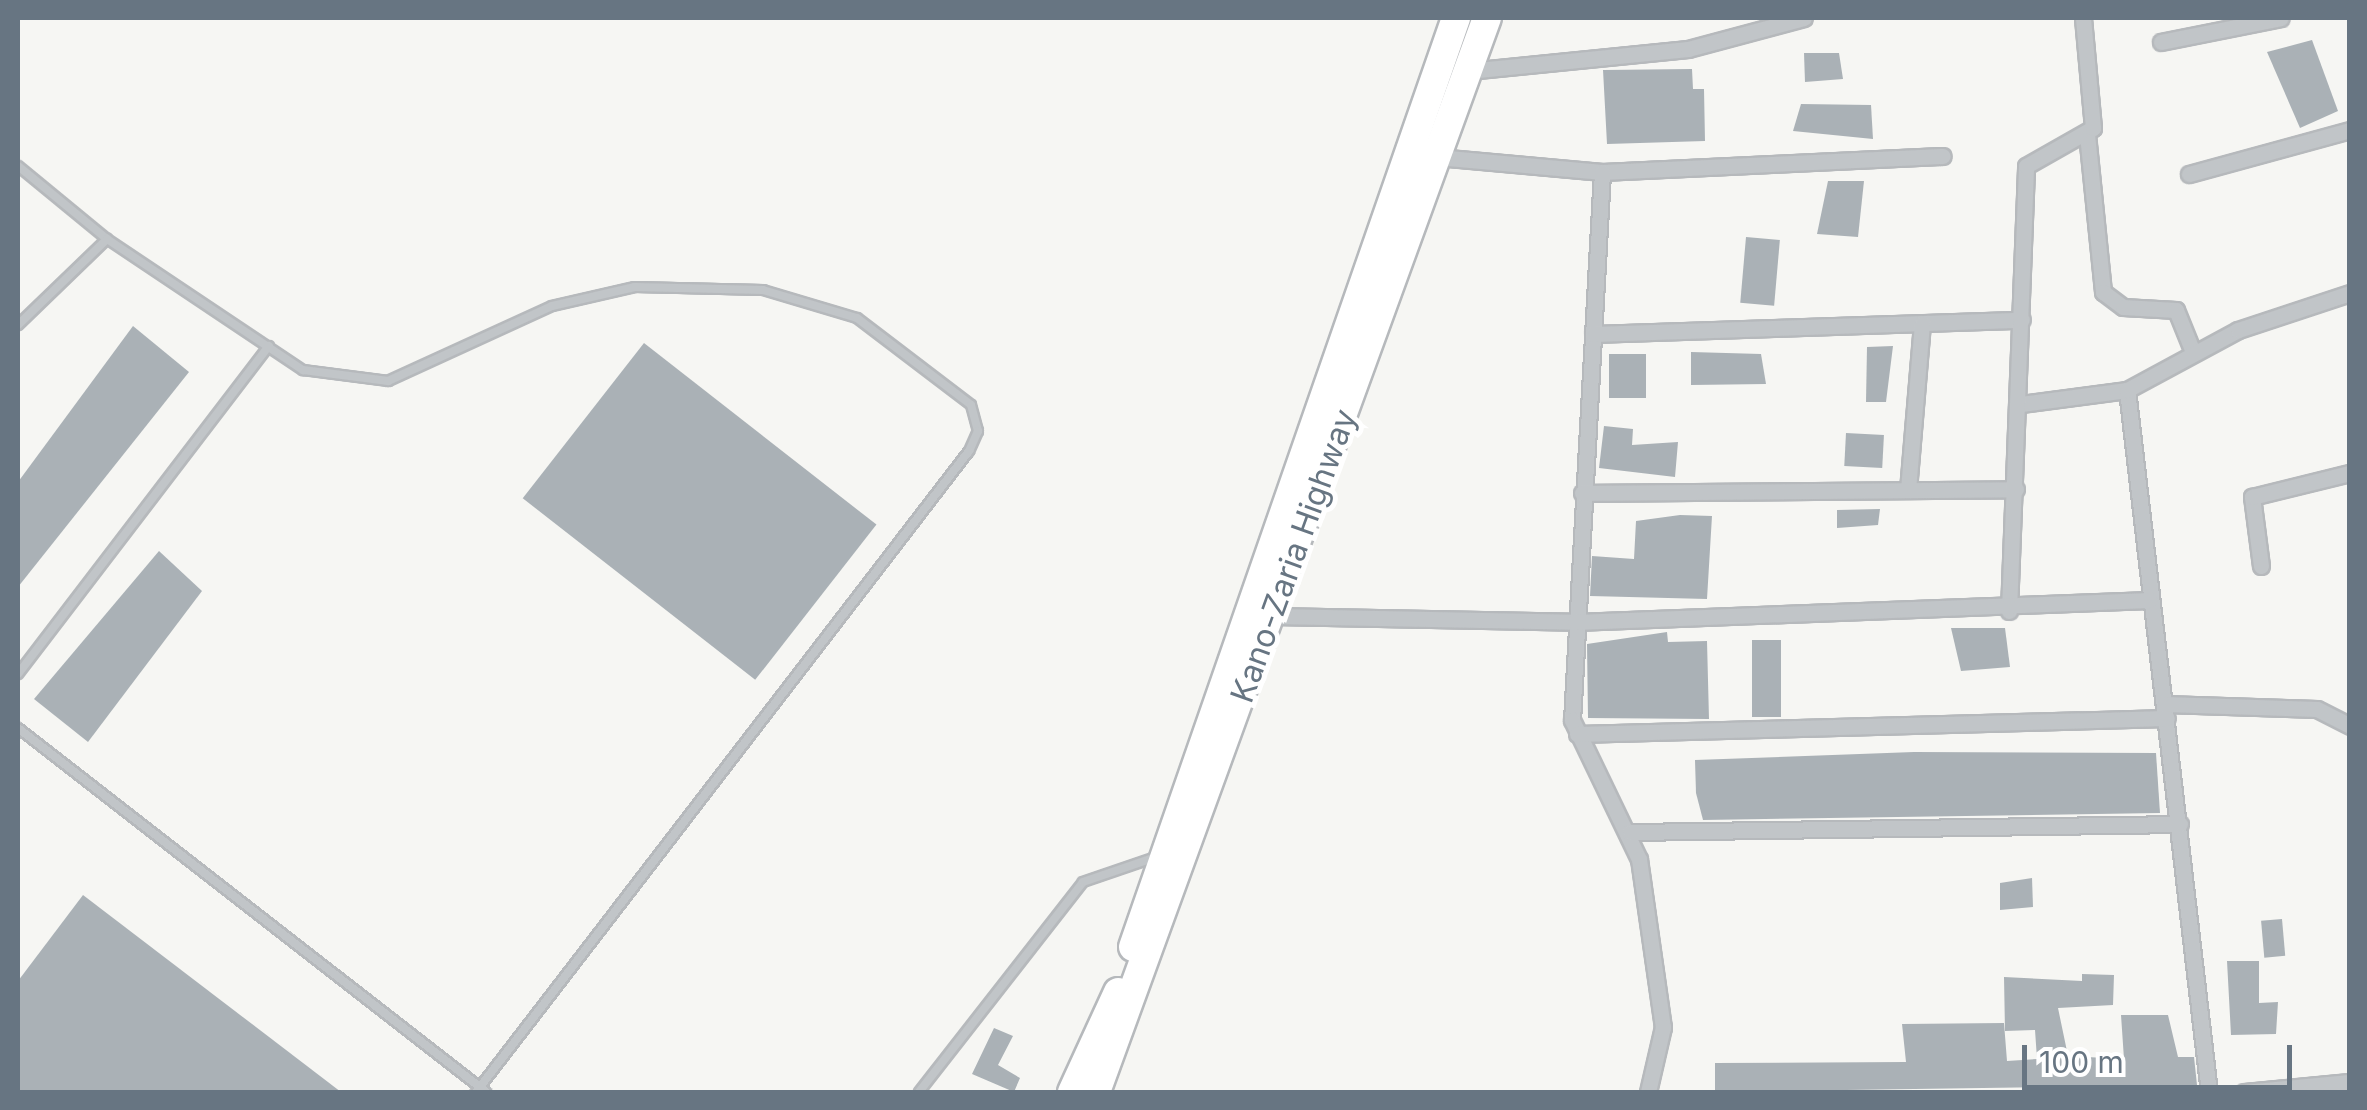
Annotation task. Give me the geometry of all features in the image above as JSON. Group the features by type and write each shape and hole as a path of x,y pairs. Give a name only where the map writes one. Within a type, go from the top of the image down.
{"highway":[{"name":"Kano-Zaria Highway","path":"1094,1092 1165,856 1456,18"},
{"name":"Kano-Zaria Highway","path":"1094,1092 1273,616 1487,18"}],"street":[{"path":"1468,71 1688,50 1804,18"},
{"path":"2082,18 2095,118 2087,134 2103,292 2124,307 2176,310 2194,352"},
{"path":"2161,42 2281,18"},
{"path":"2189,174 2350,130"},
{"path":"2009,611 2021,404 2026,166 2087,134"},
{"path":"1437,157 1602,172 1943,156"},
{"path":"1602,172 1575,622 1576,734 1630,832 1663,1027 1648,1092"},
{"path":"2021,404 2127,390 2194,352 2350,294"},
{"path":"1592,334 2022,320"},
{"path":"1908,490 1922,324"},
{"path":"2127,390 2209,1092"},
{"path":"2261,566 2252,496 2350,473"},
{"path":"1582,493 2016,489"},
{"path":"1273,616 1575,622 2009,611 2150,600"},
{"path":"1576,734 2166,711 2317,709 2350,726"},
{"path":"1630,832 2180,824"},
{"path":"2244,1092 2350,1082"}],"lane":[{"path":"18,166 107,239 302,370 388,381 552,306 635,287 763,290 858,318 962,391 978,422 968,451 476,1092"},
{"path":"18,325 107,239"},
{"path":"18,674 268,346"},
{"path":"18,728 476,1092 486,1092"},
{"path":"919,1092 1083,882 1165,856"}],"building":[{"path":"2312,40 2338,111 2300,128 2267,52"},
{"path":"1804,53 1839,53 1843,79 1805,82"},
{"path":"1692,69 1693,89 1704,89 1705,141 1607,144 1603,70"},
{"path":"1801,104 1871,105 1873,139 1793,131"},
{"path":"1828,181 1864,181 1858,237 1817,234"},
{"path":"1746,237 1780,240 1774,306 1740,303"},
{"path":"133,326 189,372 18,587 18,482"},
{"path":"644,343 876,525 755,680 523,498"},
{"path":"1893,346 1886,402 1866,402 1867,347"},
{"path":"1691,352 1761,354 1766,384 1691,385"},
{"path":"1609,354 1646,354 1646,398 1609,398"},
{"path":"1604,426 1633,429 1632,445 1678,442 1675,477 1599,468"},
{"path":"1846,433 1884,435 1882,468 1844,466"},
{"path":"1880,509 1878,525 1837,528 1837,510"},
{"path":"1680,515 1712,516 1707,599 1590,596 1592,556 1634,559 1636,521"},
{"path":"159,551 202,591 88,742 34,699"},
{"path":"1951,628 2005,628 2010,667 1961,671"},
{"path":"1667,632 1668,642 1707,641 1709,719 1588,718 1587,644"},
{"path":"1752,640 1781,640 1781,717 1752,717"},
{"path":"1914,752 2156,753 2160,813 1703,820 1696,793 1695,760"},
{"path":"2032,878 2033,907 2000,910 2000,883"},
{"path":"83,895 341,1092 18,1092 18,981"},
{"path":"2282,919 2285,956 2264,958 2261,921"},
{"path":"2227,961 2259,961 2259,1003 2278,1002 2276,1034 2231,1035"},
{"path":"2082,974 2114,975 2113,1005 2058,1008 2068,1056 2124,1059 2121,1015 2168,1015 2178,1057 2194,1057 2197,1085 1715,1092 1715,1063 1906,1062 1902,1024 2004,1023 2007,1061 2037,1059 2035,1030 2005,1031 2004,977 2082,981"},
{"path":"994,1028 1013,1036 998,1065 1020,1078 1014,1092 972,1074"}]}
